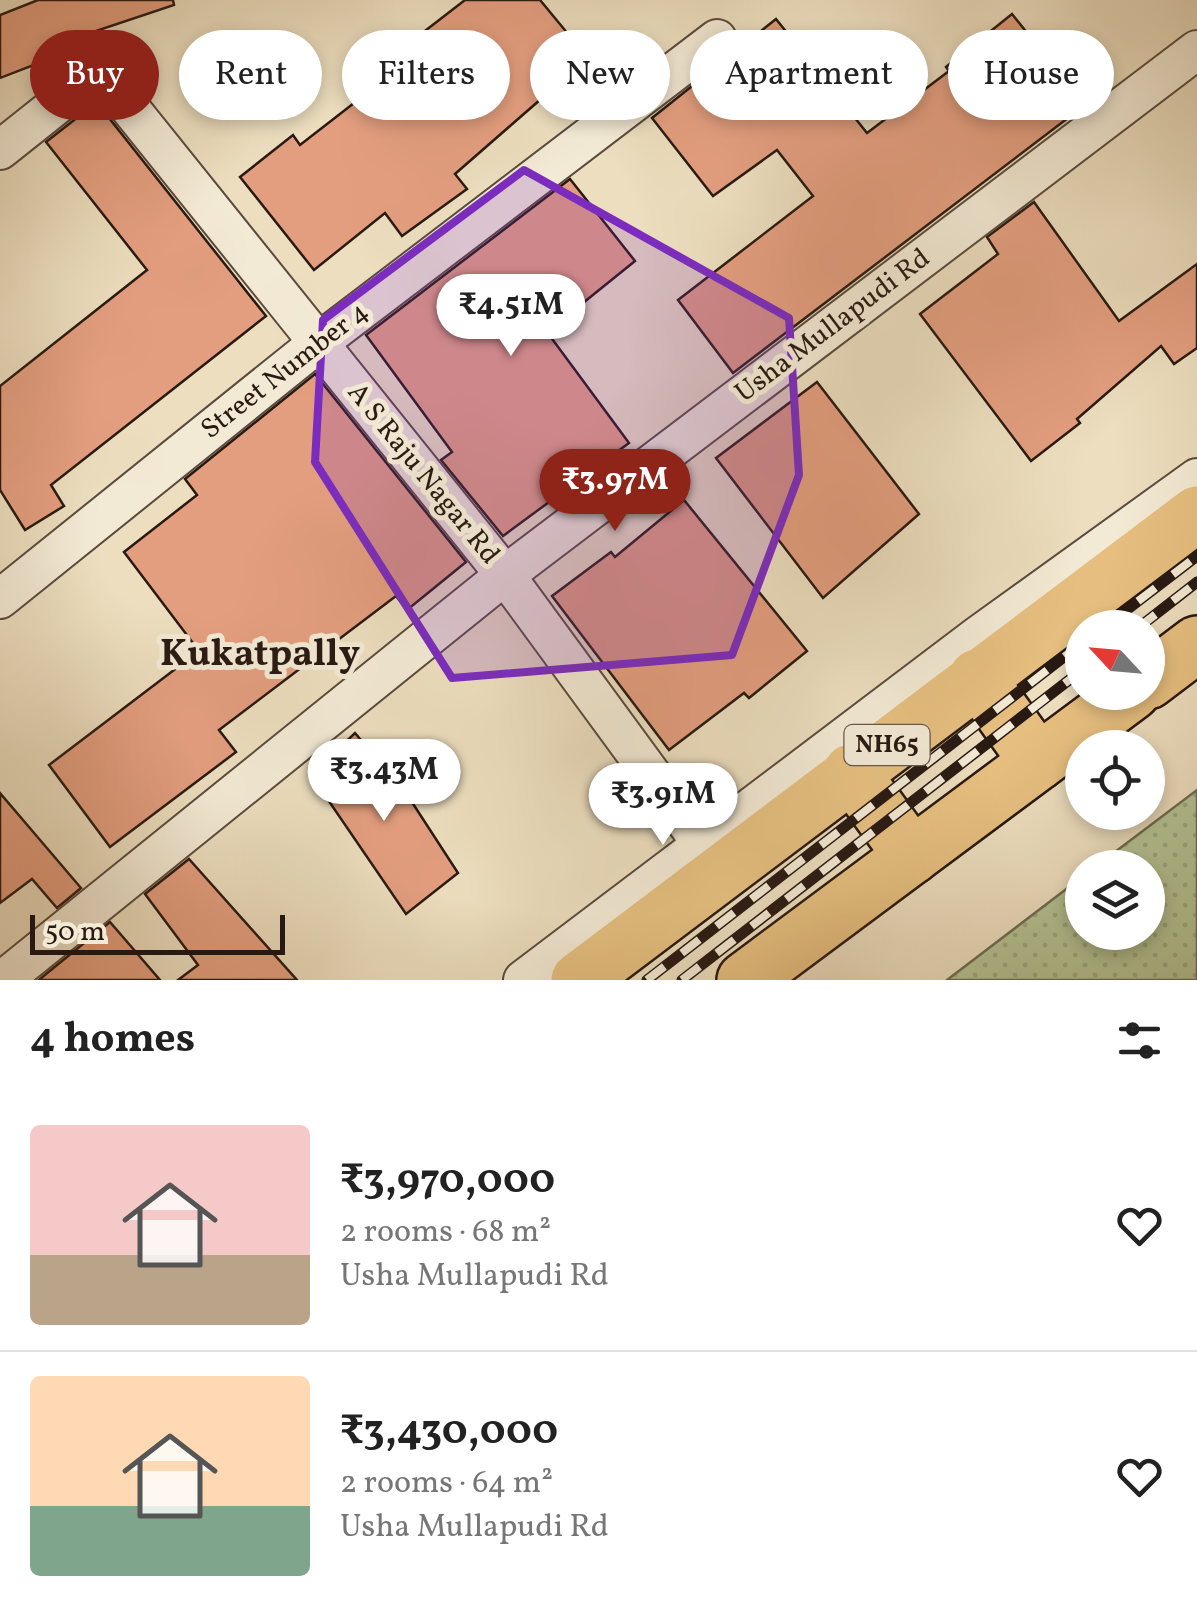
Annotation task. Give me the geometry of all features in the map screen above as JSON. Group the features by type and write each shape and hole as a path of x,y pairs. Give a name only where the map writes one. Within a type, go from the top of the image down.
{"highway":[{"name":"NH65","path":"579,980 713,859 850,772 1197,514"},
{"path":"1165,668 1197,644"},
{"path":"978,677 1038,762"},
{"path":"745,980 1108,710"},
{"path":"850,772 912,856"}],"street":[{"name":"Usha Mullapudi Rd","path":"3,980 505,575 1197,50"},
{"name":"Street Number 4","path":"0,599 317,344 690,60"},
{"name":"A S Raju Nagar Rd","path":"0,150 88,80 108,88 125,102 505,575 713,859"},
{"path":"524,980 713,859 979,635 1197,478"}],"highlighted area":[{"path":"524,170 789,318 799,475 732,655 452,678 315,462 323,320"}],"green space":[{"path":"1197,790 1197,980 947,980 1065,890 1065,950 1165,950 1165,850 1118,850 1144,830 1165,830 1165,814"}],"building":[{"path":"38,0 173,0 174,5 99,30 30,30 30,66 0,78 0,15"},
{"path":"465,0 540,0 565,30 530,30 530,109 455,174 467,189 402,236 385,213 314,270 240,177 293,135 300,145 342,112 342,120 510,120 510,30 426,30"},
{"path":"1012,14 1025,30 992,30"},
{"path":"776,19 785,30 762,30"},
{"path":"948,72 948,120 1065,120 733,373 678,300 813,196 777,150 713,196 654,120 670,120 670,104 690,88 690,120 857,120 867,133 884,120 928,120 928,87"},
{"path":"74,120 111,120 266,316 51,485 64,506 25,530 0,490 0,386 147,270 46,142"},
{"path":"570,179 635,261 547,332 629,443 503,536 441,460 452,452 366,335"},
{"path":"1034,202 1119,321 1197,264 1197,348 1174,364 1161,346 1077,419 1080,423 1031,461 920,314 998,254 987,237"},
{"path":"315,374 466,562 407,610 396,596 219,730 236,752 110,847 49,765 199,651 124,552 197,495 185,479"},
{"path":"817,382 919,514 823,598 716,458"},
{"path":"684,500 807,651 749,698 744,693 669,750 552,596 611,552 615,557"},
{"path":"355,733 408,796 458,873 406,914 311,775"},
{"path":"0,793 81,888 57,908 32,879 0,903"},
{"path":"189,859 297,980 178,980 198,965 145,894"},
{"path":"110,922 160,980 39,980 46,974"}],"railway":[{"path":"1126,610 1197,556"},
{"path":"1161,610 1197,582"},
{"path":"647,980 1065,656"},
{"path":"682,980 1065,683"}],"district":[{"name":"Kukatpally","path":"260,655"}]}
